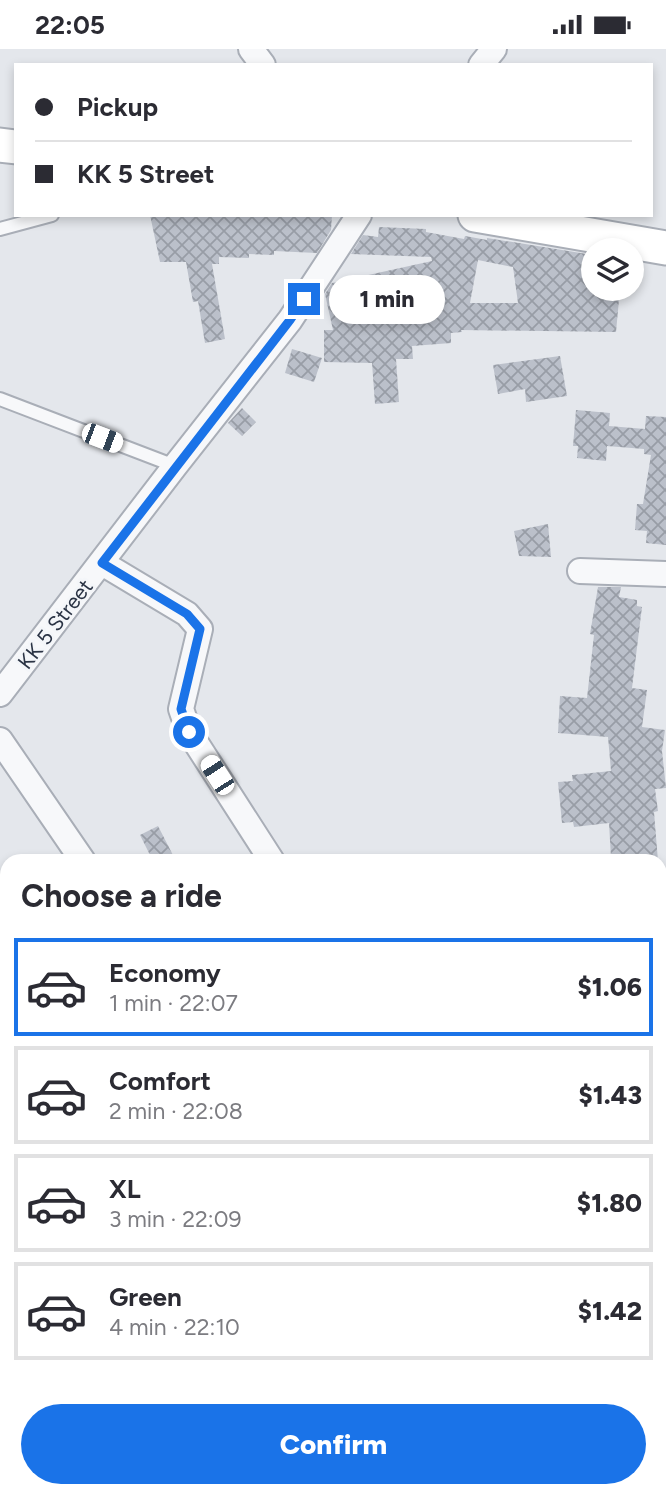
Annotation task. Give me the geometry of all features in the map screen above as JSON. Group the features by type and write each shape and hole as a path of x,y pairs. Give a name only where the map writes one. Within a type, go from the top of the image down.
{"main road":[{"path":"487,217 666,248"}],"street":[{"path":"251,49 262,63"},
{"path":"483,63 494,49"},
{"name":"KK 5 Street","path":"0,694 290,320 358,217"},
{"path":"102,563 187,614 200,629 181,709 189,732 267,854"},
{"path":"580,571 666,574"},
{"path":"0,740 78,854"}],"lane":[{"path":"0,229 45,217"},
{"path":"0,399 175,466"}],"building":[{"path":"150,217 332,217 331,230 317,253 274,251 274,255 249,254 249,258 219,257 219,264 212,264 225,339 205,343 198,301 193,302 186,262 160,262"},
{"path":"379,227 426,229 426,232 464,239 465,236 487,238 581,253 581,301 619,301 616,332 461,330 462,332 451,333 451,343 412,346 413,359 396,359 399,402 375,404 372,363 324,362 324,330 333,330 325,294 332,283 432,261 431,257 351,254 363,235 378,237","holes":["478,260 513,267 518,303 470,303"]},
{"path":"292,349 322,358 314,382 285,373"},
{"path":"560,356 567,396 526,402 525,389 498,394 493,365"},
{"path":"242,408 256,422 242,436 228,423"},
{"path":"576,410 610,413 609,426 645,429 646,416 666,417 666,545 646,543 647,531 635,530 637,504 643,504 651,455 644,454 644,449 607,446 606,461 577,458 578,446 573,446"},
{"path":"548,524 551,557 519,556 514,531"},
{"path":"598,587 621,587 619,597 637,600 637,606 642,607 632,688 647,690 642,727 665,730 662,751 666,788 655,789 658,811 654,812 657,854 611,854 609,823 574,827 573,822 562,823 558,782 573,781 572,775 611,771 608,737 558,733 560,696 587,698 594,635 590,634"},
{"path":"158,826 172,854 150,854 140,835"}],"route":[{"path":"189,732 181,709 200,629 187,614 102,563 304,299"}]}
